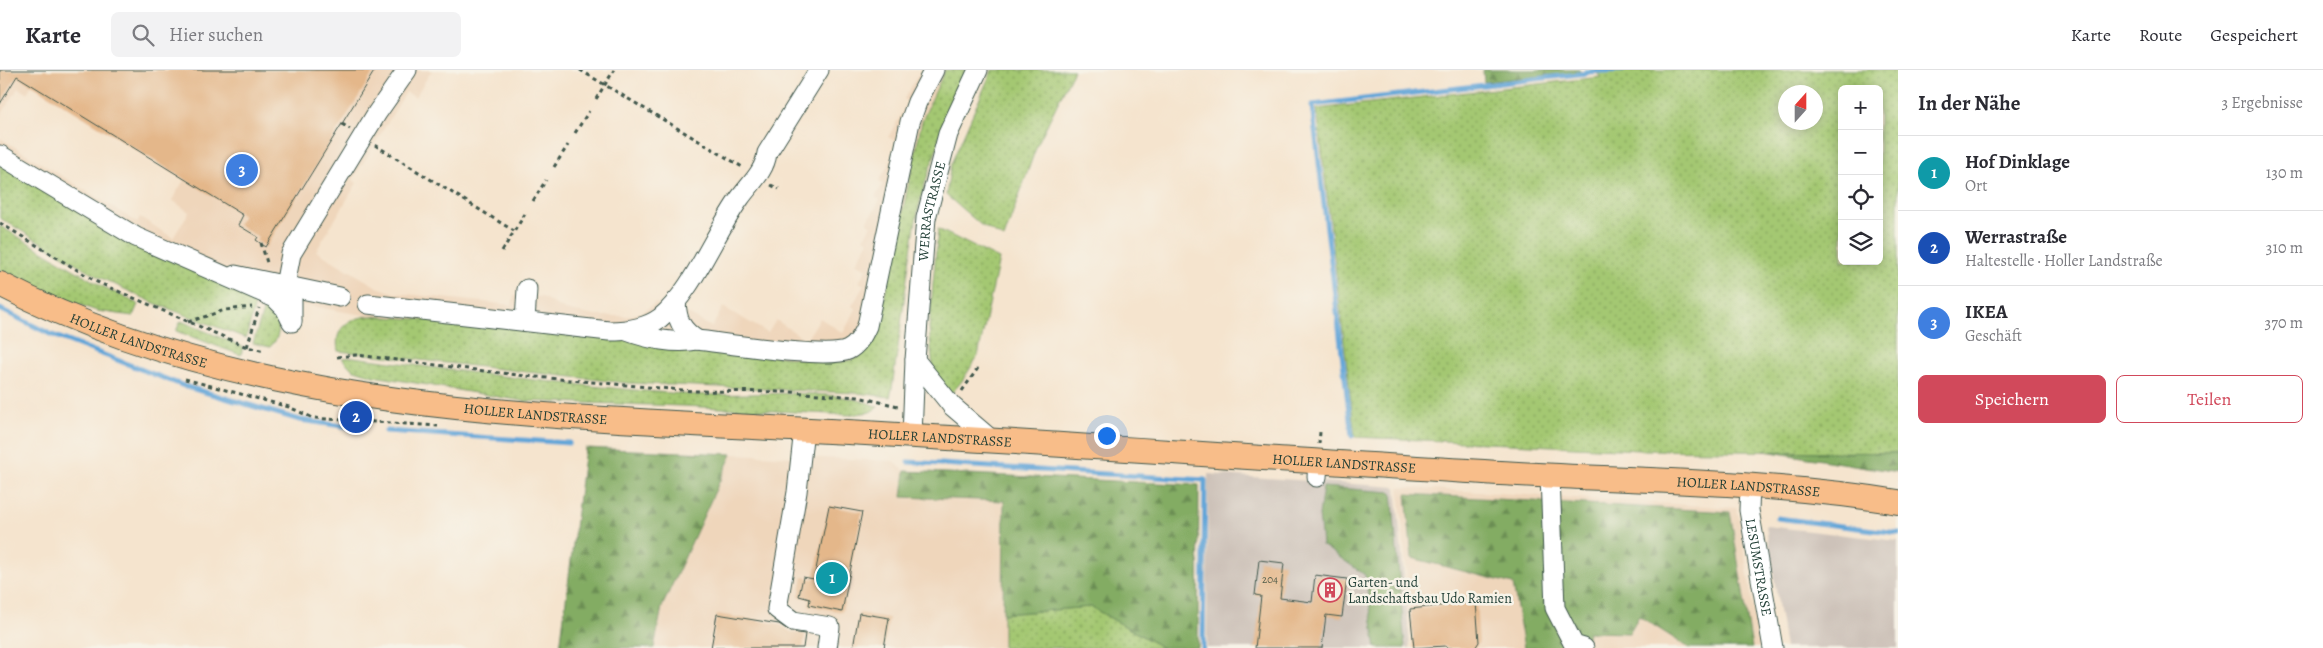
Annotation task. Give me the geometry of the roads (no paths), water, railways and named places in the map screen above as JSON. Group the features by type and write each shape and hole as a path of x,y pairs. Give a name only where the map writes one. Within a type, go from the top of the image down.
{"main road":[{"name":"HOLLER LANDSTRASSE","path":"0,284 27,298 129,339 241,372 364,396 506,413 994,441 1318,470 1550,476 1750,486 1898,502"}],"street":[{"path":"0,155 136,237 275,298 285,308 292,322 292,299 285,285 291,254 377,113 406,70"},
{"path":"627,331 658,319 676,302 766,160 768,153 819,70"},
{"path":"368,304 627,331 642,337 686,342 697,340 826,354 847,350 855,345 867,326 910,122 917,102 934,70"},
{"name":"WERRASTRASSE","path":"912,436 914,360 926,218 948,134 978,70"},
{"path":"219,273 254,277 340,297"},
{"path":"525,321 527,289"},
{"path":"676,302 678,320 681,327 697,340"},
{"path":"914,360 952,406 994,441"},
{"path":"804,429 797,492 777,609 793,621 830,627 827,648"},
{"path":"1550,476 1555,608 1574,644 1584,648"},
{"name":"LESUMSTRASSE","path":"1750,486 1749,510 1773,648"}],"waterway":[{"path":"1586,72 1623,70"},
{"path":"1352,436 1312,105 1587,73"},
{"path":"0,309 50,334 184,386 300,420 364,429"},
{"path":"386,431 569,443"},
{"path":"908,462 1205,480 1203,648"},
{"path":"1777,518 1898,533"}],"place":[{"name":"IKEA","path":"242,170"},
{"name":"Werrastraße","path":"356,417"},
{"name":"Hof Dinklage","path":"832,578"},
{"name":"Garten- und Landschaftsbau Udo Ramien","path":"1330,590"}]}
